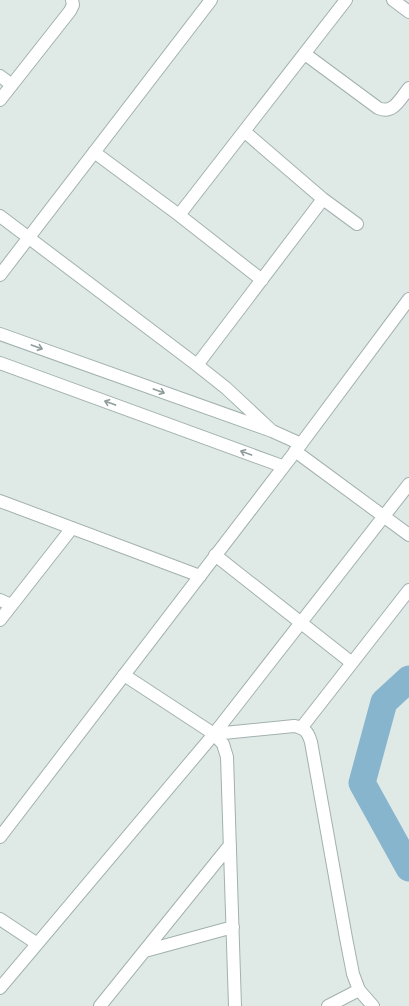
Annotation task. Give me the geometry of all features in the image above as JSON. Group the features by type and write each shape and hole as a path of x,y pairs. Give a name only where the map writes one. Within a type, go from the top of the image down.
{"street":[{"path":"0,100 70,11 73,5 72,0"},
{"path":"0,275 211,0"},
{"path":"179,215 245,132 346,0"},
{"path":"393,0 409,12"},
{"path":"305,54 384,111 389,111 394,107 409,88"},
{"path":"0,76 12,85"},
{"path":"245,132 323,199 357,224"},
{"path":"94,152 179,215 262,280"},
{"path":"197,365 323,199"},
{"path":"0,216 28,239 197,365 226,388 272,431 298,448 409,536"},
{"path":"0,837 216,555 282,466 298,448 409,299"},
{"path":"0,334 272,431"},
{"path":"0,363 282,466"},
{"path":"0,988 36,943 214,734 409,484"},
{"path":"0,501 200,576"},
{"path":"0,620 72,528"},
{"path":"216,555 352,663"},
{"path":"302,728 409,590"},
{"path":"0,600 11,605"},
{"path":"124,675 214,734 223,744 227,757 235,1006"},
{"path":"214,734 294,726 302,728 308,733 312,742 346,938 354,974 359,990 370,1003"},
{"path":"100,1006 230,845"},
{"path":"0,919 36,943"},
{"path":"145,951 232,927"},
{"path":"328,1006 359,990"}],"waterway":[{"path":"409,679 384,702 362,783 409,868"}]}
